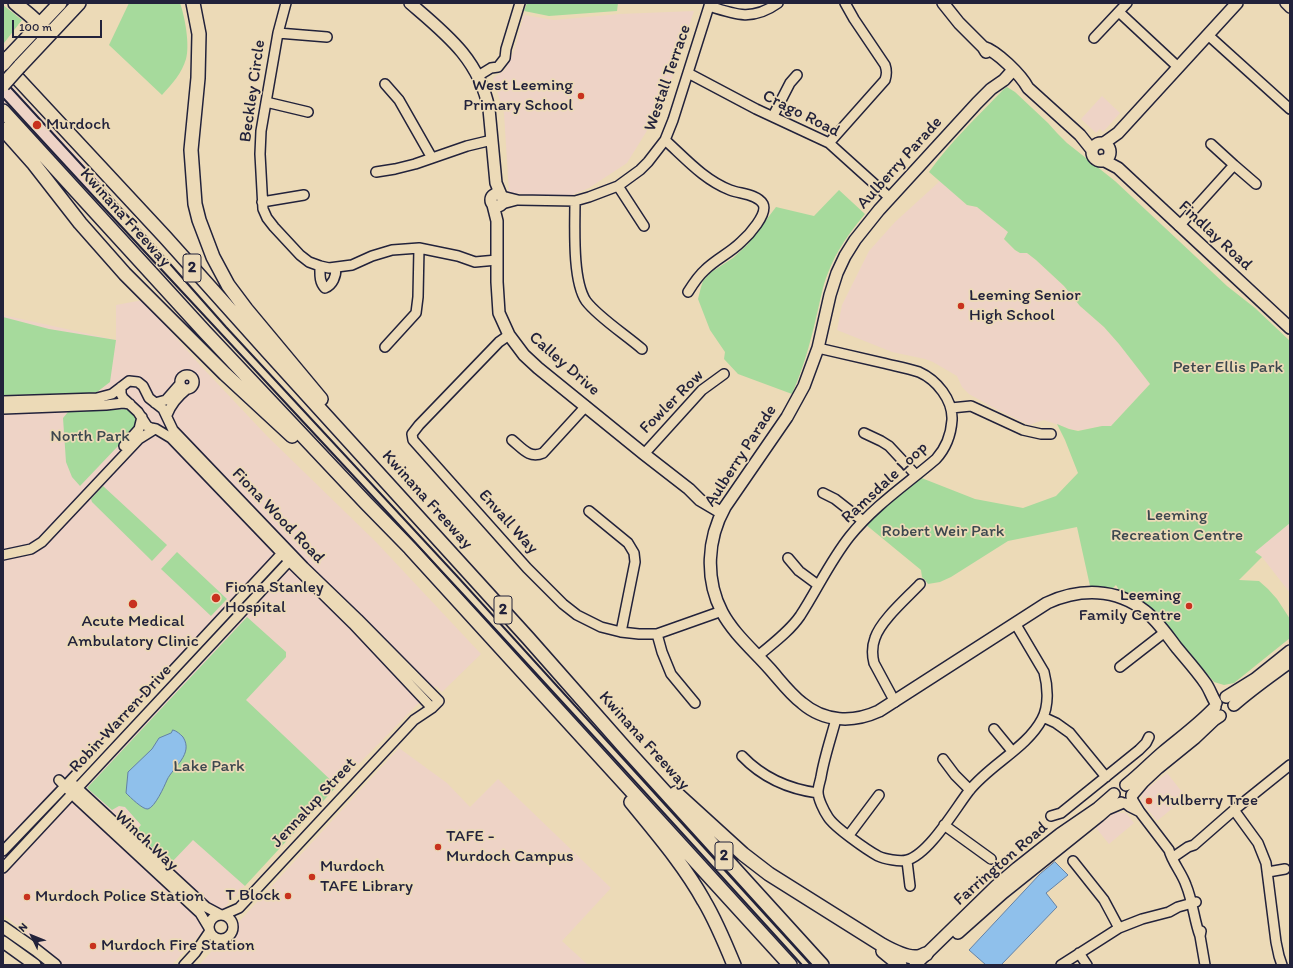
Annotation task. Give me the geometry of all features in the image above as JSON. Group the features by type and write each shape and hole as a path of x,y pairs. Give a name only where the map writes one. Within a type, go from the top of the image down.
{"highway":[{"path":"15,3 40,25 44,33 40,44"},
{"path":"5,61 60,3"},
{"path":"3,85 78,3"},
{"path":"193,3 198,34 198,78 191,150 195,204 199,220 213,257 228,285 246,309 312,387 380,474"},
{"name":"Kwinana Freeway","path":"5,61 380,474 625,748 822,965"},
{"name":"Kwinana Freeway","path":"3,111 205,332 410,548 790,965"},
{"path":"3,129 34,164 102,249 150,300 224,374 366,503"},
{"path":"551,703 675,857 704,900 717,925 734,965"},
{"path":"625,748 743,854 769,874 882,946 896,952 925,960"},
{"path":"857,929 900,965"}],"main road":[{"name":"Calley Drive","path":"410,3 451,39 468,59 478,76 487,100 498,200 498,300 500,313 509,335 524,355 689,489 700,500 723,510"},
{"path":"1103,150 1237,3"},
{"name":"Findlay Road","path":"945,4 959,23 983,47 987,54 1009,70 1020,85 1028,88 1080,135 1103,150 1118,168 1290,328"},
{"name":"Aulberry Parade","path":"1009,70 1004,80 991,89 866,225 845,256 831,292 818,348 804,386 792,409 723,510 713,539 710,566 714,587 722,611 736,631 803,704 814,711 836,719 855,719 879,711 895,702 1055,599 1077,593 1092,592 1113,595 1138,606 1149,614 1222,704"},
{"path":"1258,676 1263,668 1290,646"},
{"name":"Farrington Road","path":"1125,798 1114,791 1118,786 1126,785 1137,777 1162,752 1290,651"},
{"name":"Farrington Road","path":"915,965 925,960 996,886 1060,834 1098,808 1125,798 1214,720 1222,704 1247,693 1290,662"},
{"path":"1125,798 1130,788 1126,785"},
{"path":"3,927 49,963"},
{"path":"3,942 35,965"}],"street":[{"name":"Beckley Circle","path":"286,3 278,33 261,131 260,154 262,202 264,213 274,227 300,255 309,262 329,268 352,265 372,256 392,250 419,248 444,253 475,262 497,260"},
{"path":"478,76 491,68 494,62 506,49 520,3"},
{"path":"710,4 735,14 751,15 763,12 778,3"},
{"path":"829,143 887,76 885,65 845,3"},
{"path":"1094,38 1126,3"},
{"path":"1285,3 1290,8"},
{"name":"Westall Terrace","path":"498,200 575,201 618,186 635,174 648,162 665,140 710,4"},
{"path":"1119,12 1178,67"},
{"path":"278,33 328,37"},
{"path":"1208,35 1290,109"},
{"name":"Crago Road","path":"688,73 745,103 829,143 890,198"},
{"path":"773,116 790,83 797,75"},
{"path":"385,84 399,100 432,158"},
{"path":"266,102 308,112"},
{"path":"376,172 416,164 467,146 492,140"},
{"path":"665,140 699,172 729,190 756,198 763,204 764,210 761,218 743,241 705,269 688,292"},
{"path":"1211,144 1256,184"},
{"path":"1179,226 1234,165"},
{"path":"618,186 644,226"},
{"path":"262,202 304,195"},
{"path":"575,201 579,281 586,300 594,309 642,348"},
{"path":"385,347 416,313 418,297 419,248"},
{"path":"320,266 320,278 325,288 333,281 336,268"},
{"name":"Envall Way","path":"509,335 499,342 419,425 412,434 413,440 527,568 563,604 577,615 601,627 621,632 658,634 722,611"},
{"path":"818,348 918,372 934,382 945,396 951,408 971,406 1029,432 1051,434"},
{"path":"155,403 166,400 182,389 196,387 194,378 187,374 181,378 182,389 188,400"},
{"name":"Fowler Row","path":"644,454 702,390 724,374"},
{"name":"Fiona Wood Road","path":"3,401 97,398 112,394 129,381 138,382 143,386 149,398 163,409 173,430 284,551"},
{"name":"Fiona Wood Road","path":"121,387 121,394 123,398 142,417 147,426 156,429 170,438 356,622 435,705"},
{"path":"85,493 139,439 164,425 171,405 182,389"},
{"path":"3,409 130,404"},
{"path":"512,440 531,454 537,456 543,453 586,406"},
{"name":"Ramsdale Loop","path":"758,656 793,625 843,546 863,521 873,510 942,453 950,432 952,416 951,408"},
{"path":"3,555 37,546 85,493 135,434 142,417"},
{"path":"864,433 889,446 916,475"},
{"path":"823,493 835,499 863,521"},
{"path":"3,549 23,545 38,538 74,505"},
{"path":"589,511 628,543 634,553 635,562 621,632"},
{"name":"Robin Warren Drive","path":"3,868 14,857 70,787 193,649 284,551"},
{"path":"788,558 799,571 818,585"},
{"name":"Robin Warren Drive","path":"3,851 201,657 292,559"},
{"path":"895,702 874,663 873,656 875,638 887,620 920,584"},
{"path":"836,719 822,770 818,793 828,817 836,826 879,857 890,860 907,861 918,855 928,846 970,790 990,770 1033,733 1043,717 1047,695 1044,672 1015,624"},
{"path":"214,626 223,634"},
{"path":"1120,667 1165,632"},
{"path":"658,634 662,652 671,674 695,703"},
{"path":"193,649 201,657"},
{"name":"Jennalup Street","path":"184,965 195,953 210,929 212,920 217,916 239,908 414,720 428,698"},
{"name":"Jennalup Street","path":"414,720 435,705"},
{"path":"1043,717 1056,723 1070,733 1106,777"},
{"path":"994,729 1012,751"},
{"path":"1052,816 1061,813 1106,777 1139,750 1146,743 1149,737"},
{"path":"742,756 751,765 774,781 793,788 818,793"},
{"path":"943,759 955,775 970,790"},
{"path":"1174,857 1191,851 1194,845 1234,810 1290,765"},
{"name":"Winch Way","path":"70,787 206,907 222,915"},
{"name":"Winch Way","path":"70,787 200,913 210,929"},
{"path":"848,835 879,795"},
{"path":"1125,798 1140,812 1174,857 1192,884 1195,906 1201,924 1200,936 1205,965"},
{"path":"1234,810 1258,843 1266,863 1276,942 1282,965"},
{"path":"944,825 991,858"},
{"path":"3,856 11,855 14,857"},
{"path":"907,861 910,886"},
{"path":"1073,861 1104,900 1119,928"},
{"path":"1268,872 1285,869"},
{"path":"1061,965 1119,928 1142,919 1169,912 1178,907 1195,906"},
{"name":"Jennalup Street","path":"195,953 212,942 229,936 232,933 239,908"},
{"path":"222,915 232,922 233,927"},
{"path":"210,929 215,937 222,939"},
{"path":"1079,953 1087,965"}],"shaded area":[{"name":"West Leeming Primary School","path":"694,11 672,78 656,116 627,163 589,188 567,197 509,193 504,113 493,78 505,70 514,51 524,15 554,20 619,14"},
{"path":"3,76 101,182 88,195 3,102"},
{"path":"1102,96 1120,113 1103,132 1100,129 1096,133 1081,119"},
{"name":"Leeming Senior High School","path":"940,181 967,205 977,207 1008,232 1004,239 1015,250 1020,253 1027,253 1036,260 1064,286 1080,306 1104,327 1146,378 1150,384 1111,426 1073,430 1044,420 1029,425 969,394 962,387 957,376 933,362 892,352 837,330 842,305 869,251 895,222"},
{"name":"Fiona Stanley Hospital","path":"143,300 200,365 267,436 376,542 481,654 442,692 436,686 414,708 337,786 172,965 62,965 3,914 3,315 116,340 116,305"},
{"path":"1290,523 1290,593 1262,557 1254,552"},
{"name":"TAFE - Murdoch Campus","path":"399,748 447,783 470,807 498,779 611,888 562,941 588,965 199,965"},
{"path":"1167,773 1186,797 1157,821 1141,801 1143,792"},
{"path":"1114,813 1126,813 1134,823 1109,844 1096,828"}],"green space":[{"path":"129,3 180,3 186,31 186,59 179,74 162,95 109,45"},
{"path":"527,3 618,3 617,11 549,16 524,11"},
{"path":"3,5 22,20 4,43 3,42"},
{"path":"1007,87 1015,92 1067,143 1115,181 1227,286 1255,308 1290,341 1290,523 1255,552 1262,557 1239,580 1259,581 1277,599 1290,619 1290,638 1234,683 1224,685 1214,682 1150,607 1119,590 1116,585 1113,588 1090,586 1077,527 1008,541 951,577 940,582 928,584 922,577 921,570 865,524 919,477 975,499 1023,508 1056,496 1078,473 1057,424 1078,431 1102,426 1111,426 1150,384 1119,344 1104,327 1080,306 1064,286 1036,260 1027,253 1020,253 1015,250 1004,239 1008,232 977,207 967,205 929,172 974,119"},
{"path":"839,190 865,214 844,242 831,265 824,284 806,356 792,394 738,374 724,359 725,352 710,330 698,299 703,281 710,273 733,258 747,245 776,207 814,216"},
{"path":"3,317 49,329 116,340 110,382 97,392 84,394 3,395"},
{"name":"North Park","path":"128,409 135,417 138,425 80,486 72,477 66,462 63,418 68,412"},
{"path":"103,486 167,545 152,561 92,502 91,499"},
{"path":"177,552 227,599 211,616 161,569"},
{"name":"Lake Park","path":"247,617 286,652 286,657 246,700 337,786 245,886 193,840 170,864 135,832 141,825 125,807 119,806 112,810 87,788"}],"water":[{"path":"173,730 183,737 186,743 184,755 167,780 154,805 146,809 126,793 128,772 152,749 159,738 171,733"},
{"path":"1055,862 1068,875 1046,893 1057,907 1001,965 986,965 969,950 1040,874"}],"railway":[{"path":"3,79 102,187 226,327 456,575 811,965"},
{"path":"3,98 536,673 802,965"}],"place":[{"name":"West Leeming Primary School","path":"581,96"},
{"name":"Murdoch","path":"37,125"},
{"name":"Leeming Senior High School","path":"961,306"},
{"name":"Fiona Stanley Hospital","path":"216,598"},
{"name":"Acute Medical Ambulatory Clinic","path":"133,604"},
{"name":"Leeming Family Centre","path":"1189,606"},
{"name":"Mulberry Tree","path":"1149,801"},
{"name":"TAFE - Murdoch Campus","path":"438,847"},
{"name":"Murdoch TAFE Library","path":"312,877"},
{"name":"T Block","path":"288,896"},
{"name":"Murdoch Police Station","path":"27,897"},
{"name":"Murdoch Fire Station","path":"93,946"}],"park label":[{"name":"Peter Ellis Park","path":"1228,368"},
{"name":"Leeming Recreation Centre","path":"1177,526"},
{"name":"Robert Weir Park","path":"943,532"}]}
